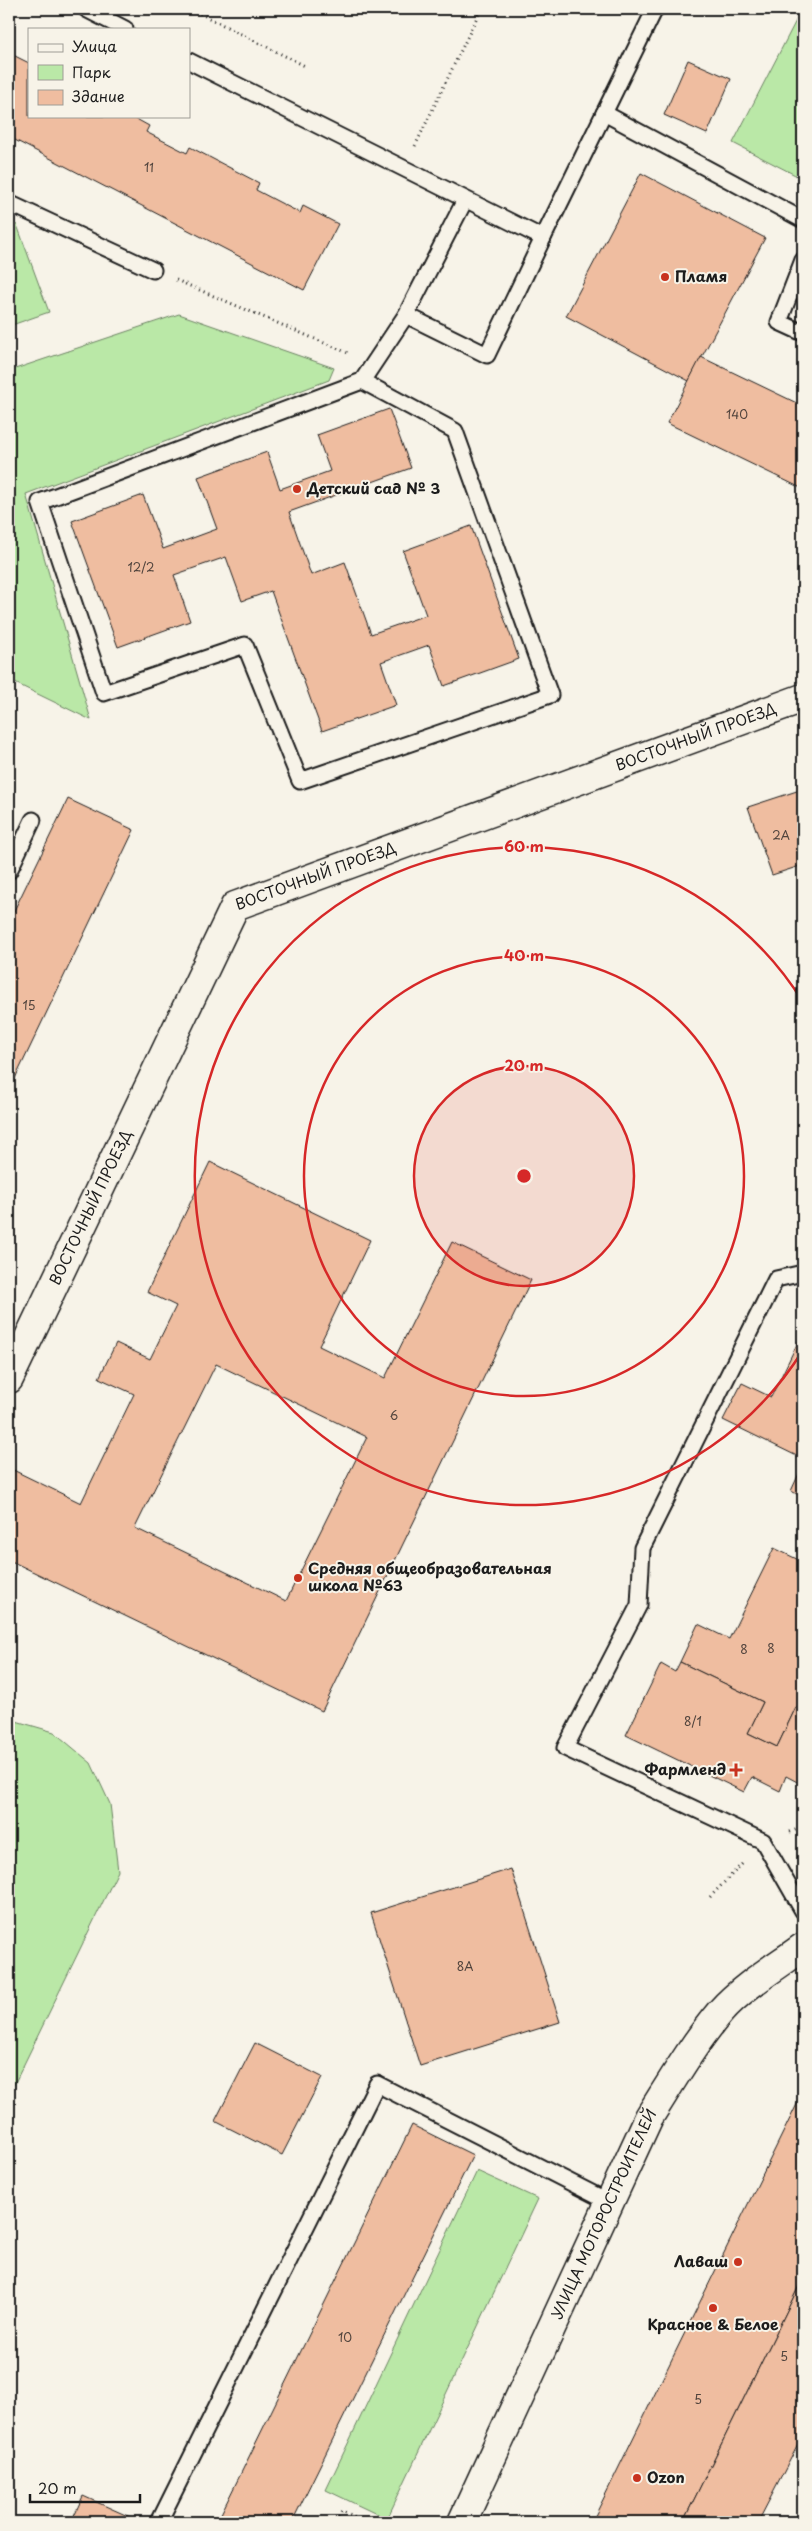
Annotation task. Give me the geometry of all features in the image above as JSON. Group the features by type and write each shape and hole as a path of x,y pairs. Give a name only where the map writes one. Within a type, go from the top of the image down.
{"street":[{"name":"ВОСТОЧНЫЙ ПРОЕЗД","path":"9,1379 235,906 803,698"},
{"name":"УЛИЦА МОТОРОСТРОИТЕЛЕЙ","path":"462,2522 650,2117 689,2054 716,2017 764,1974 803,1947"}],"lane":[{"path":"86,9 123,28"},
{"path":"406,315 487,355 655,9"},
{"path":"190,62 543,238"},
{"path":"604,113 803,220"},
{"path":"362,382 456,431 550,695 300,780 245,645 104,693 40,502 362,382 406,315 465,200"},
{"path":"9,203 153,270"},
{"path":"803,260 779,322 803,333"},
{"path":"9,871 34,820"},
{"path":"803,1273 776,1279 642,1548 639,1605 565,1748 763,1841 803,1912"},
{"path":"159,2522 377,2084 609,2202"}],"path":[{"path":"191,9 307,67"},
{"path":"404,169 481,9"},
{"path":"153,270 375,364"},
{"path":"337,2522 342,2511 367,2522"}],"green space":[{"path":"803,9 803,179 733,143"},
{"path":"9,222 17,225 49,312 9,326"},
{"path":"179,314 334,368 329,380 26,494 91,720 9,680 9,371"},
{"path":"9,1719 54,1732 91,1763 110,1804 118,1871 9,2095"},
{"path":"477,2171 538,2199 387,2519 326,2490"}],"building":[{"path":"9,53 28,62 28,118 135,118 149,126 146,132 187,153 190,147 259,183 256,190 300,213 303,206 338,224 304,290 9,137"},
{"path":"688,60 731,79 707,134 664,115"},
{"name":"Пламя","path":"641,173 765,238 689,381 566,316"},
{"path":"701,357 803,406 803,489 667,423"},
{"path":"389,409 411,468 289,512 311,575 345,562 371,634 426,615 403,551 471,526 519,659 444,686 429,645 381,662 396,705 322,731 271,591 242,601 226,557 174,575 190,621 118,647 72,521 143,495 163,549 217,529 198,477 267,452 280,489 330,471 317,435"},
{"path":"803,789 803,865 772,875 748,807"},
{"path":"68,799 134,830 9,1091 9,921"},
{"path":"210,1162 370,1240 319,1346 385,1378 452,1242 531,1280 322,1711 9,1560 9,1468 81,1503 134,1394 99,1378 116,1343 150,1359 176,1306 147,1292","holes":["216,1364 367,1437 286,1601 135,1528"]},
{"path":"803,1332 803,1459 723,1420 742,1383 771,1397"},
{"path":"803,1465 803,1497 791,1491"},
{"path":"774,1548 803,1562 803,1592 798,1602 803,1604 803,1711 796,1707 777,1747 748,1733 763,1702 680,1662 698,1624 729,1639"},
{"path":"680,1662 763,1702 748,1733 777,1747 796,1707 803,1711 803,1785 786,1776 780,1791 752,1777 744,1792 626,1735 661,1664 675,1672"},
{"path":"511,1869 560,2022 420,2066 371,1913"},
{"path":"255,2043 322,2077 282,2155 215,2121"},
{"path":"803,2092 803,2278 683,2522 592,2522"},
{"path":"412,2125 473,2155 292,2522 217,2522"},
{"path":"803,2278 803,2435 758,2522 683,2522"},
{"path":"83,2496 130,2517 127,2522 71,2522"}],"place":[{"name":"Пламя","path":"665,277"},
{"name":"Детский сад № 3","path":"297,489"},
{"name":"Средняя общеобразовательная школа №63","path":"298,1578"},
{"name":"Фармленд","path":"736,1770"},
{"name":"Лаваш","path":"738,2262"},
{"name":"Красное & Белое","path":"713,2308"},
{"name":"Ozon","path":"637,2478"}]}
